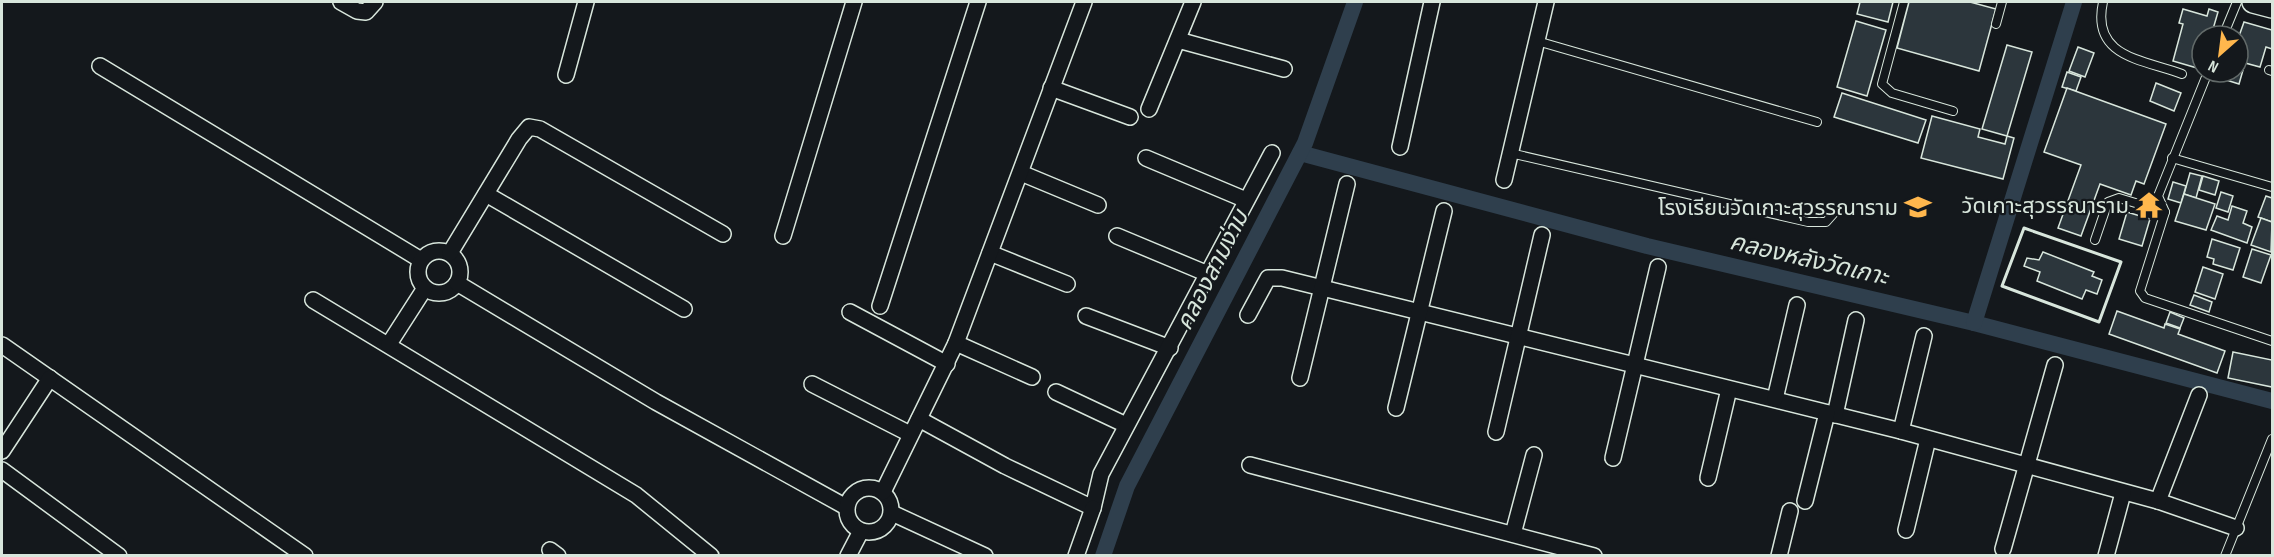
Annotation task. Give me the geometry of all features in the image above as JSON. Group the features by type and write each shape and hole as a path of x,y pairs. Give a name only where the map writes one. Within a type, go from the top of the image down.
{"street":[{"path":"341,2 357,11 366,12 375,2"},
{"path":"567,75 586,2"},
{"path":"783,236 854,2"},
{"path":"880,306 978,2"},
{"path":"883,492 956,343 1022,173 1084,2"},
{"path":"1149,108 1193,2"},
{"path":"1400,147 1432,2"},
{"path":"1504,180 1546,2"},
{"path":"2253,2 2272,7"},
{"path":"1178,40 1284,69"},
{"path":"100,66 421,260"},
{"path":"1051,88 1130,117"},
{"path":"450,253 519,139 529,127 540,129 723,234"},
{"path":"1076,555 1093,508 1101,474 1272,153"},
{"path":"1146,158 1246,200"},
{"path":"1022,173 1098,205"},
{"path":"1300,378 1347,184"},
{"path":"486,194 684,309"},
{"path":"1396,408 1444,211"},
{"path":"1117,236 1208,274"},
{"path":"1496,432 1542,236"},
{"path":"431,252 450,253 459,263 457,283 446,292 439,293 425,288 418,275 421,260 431,252"},
{"path":"990,253 1067,284"},
{"path":"1613,458 1658,267"},
{"path":"1248,315 1268,279 1282,278 1901,431 2158,501 2236,528"},
{"path":"457,283 656,402 846,507"},
{"path":"389,344 425,288"},
{"path":"313,300 636,495 711,555"},
{"path":"1775,399 1797,305"},
{"path":"850,312 947,364"},
{"path":"1086,316 1170,348"},
{"path":"1805,501 1856,320"},
{"path":"1901,431 1924,336"},
{"path":"956,343 1032,377"},
{"path":"2,345 305,555"},
{"path":"2002,549 2055,365"},
{"path":"2,451 50,378"},
{"path":"812,384 910,434"},
{"path":"1708,478 1729,389"},
{"path":"1056,392 1126,425"},
{"path":"2158,501 2199,395"},
{"path":"919,419 1005,466 1093,508"},
{"path":"1906,530 1928,439"},
{"path":"1513,534 1534,455"},
{"path":"1250,465 1594,555"},
{"path":"2,470 119,555"},
{"path":"872,487 883,492 890,501 892,513 888,524 878,531 861,531 848,519 846,507 850,496 860,489 872,487"},
{"path":"2106,555 2123,493"},
{"path":"1779,555 1790,511"},
{"path":"892,513 985,555"},
{"path":"848,555 861,531"}],"lane":[{"path":"1904,2 1882,84 1892,93 1953,111"},
{"path":"1996,24 2002,2"},
{"path":"2103,2 2100,16 2101,33 2109,44 2122,52 2182,74"},
{"path":"2228,24 2237,2"},
{"path":"1537,41 1817,122"},
{"path":"2203,84 2158,196 2165,212 2140,291 2145,298 2272,340"},
{"path":"1510,153 1808,222 1826,222 1834,213"},
{"path":"2172,158 2272,187"},
{"path":"2095,240 2108,202 2119,198 2165,212"},
{"path":"2224,555 2272,439"}],"building":[{"path":"1860,2 1893,2 1888,22 1857,14"},
{"path":"1909,2 1970,2 1996,9 1979,71 1897,48"},
{"path":"2183,9 2207,16 2209,9 2218,12 2214,24 2190,24 2190,66 2173,61 2183,24 2179,23"},
{"path":"1856,21 1886,30 1867,96 1837,87"},
{"path":"2244,22 2272,30 2272,49 2266,47 2260,67 2250,64 2250,24 2243,24"},
{"path":"2007,45 2032,52 2007,136 1982,129"},
{"path":"2078,47 2094,53 2085,77 2069,71"},
{"path":"2067,72 2081,77 2076,91 2062,87"},
{"path":"2156,83 2181,93 2174,111 2150,101"},
{"path":"2067,88 2166,124 2144,184 2136,181 2131,195 2100,184 2081,236 2058,228 2081,165 2044,152"},
{"path":"1842,93 1926,120 1918,143 1834,117"},
{"path":"1932,116 1980,129 1978,137 2005,144 2007,136 2014,138 2003,179 1921,158"},
{"path":"2190,173 2202,176 2196,198 2184,194"},
{"path":"2203,176 2219,181 2215,195 2199,190"},
{"path":"2173,182 2186,186 2181,203 2168,199"},
{"path":"2221,192 2233,196 2228,212 2216,208"},
{"path":"2184,194 2215,204 2206,230 2175,221"},
{"path":"2266,196 2272,198 2272,222 2258,217"},
{"path":"2232,206 2247,211 2243,223 2252,227 2247,243 2211,230 2217,216 2228,220"},
{"path":"2127,212 2150,219 2142,246 2119,239"},
{"path":"2261,218 2272,222 2271,252 2251,245"},
{"path":"2212,239 2240,248 2233,270 2213,264 2214,259 2207,257"},
{"path":"2252,249 2271,255 2261,283 2243,277"},
{"path":"2043,252 2094,272 2092,276 2102,280 2097,294 2086,290 2082,299 2037,281 2040,272 2024,266 2027,258 2039,260"},
{"path":"2203,267 2223,274 2215,299 2195,292"},
{"path":"2194,295 2212,302 2209,312 2190,305"},
{"path":"2117,311 2164,328 2165,324 2180,329 2178,334 2225,351 2217,373 2109,334"},
{"path":"2170,312 2184,318 2180,328 2166,323"},
{"path":"2233,352 2272,360 2272,387 2228,378"}],"waterway":[{"name":"คลองสามง่าม","path":"1103,556 1127,486 1305,143 1355,2"},
{"path":"1974,323 2074,2"},
{"name":"คลองหลังวัดเกาะ","path":"1300,153 1647,246 1974,323 2272,401"}],"wall":[{"path":"2024,228 2121,262 2099,322 2002,286 2024,228"}],"place":[{"name":"วัดเกาะสุวรรณาราม","path":"2149,205"},
{"name":"โรงเรียนวัดเกาะสุวรรณาราม","path":"1918,207"}]}
